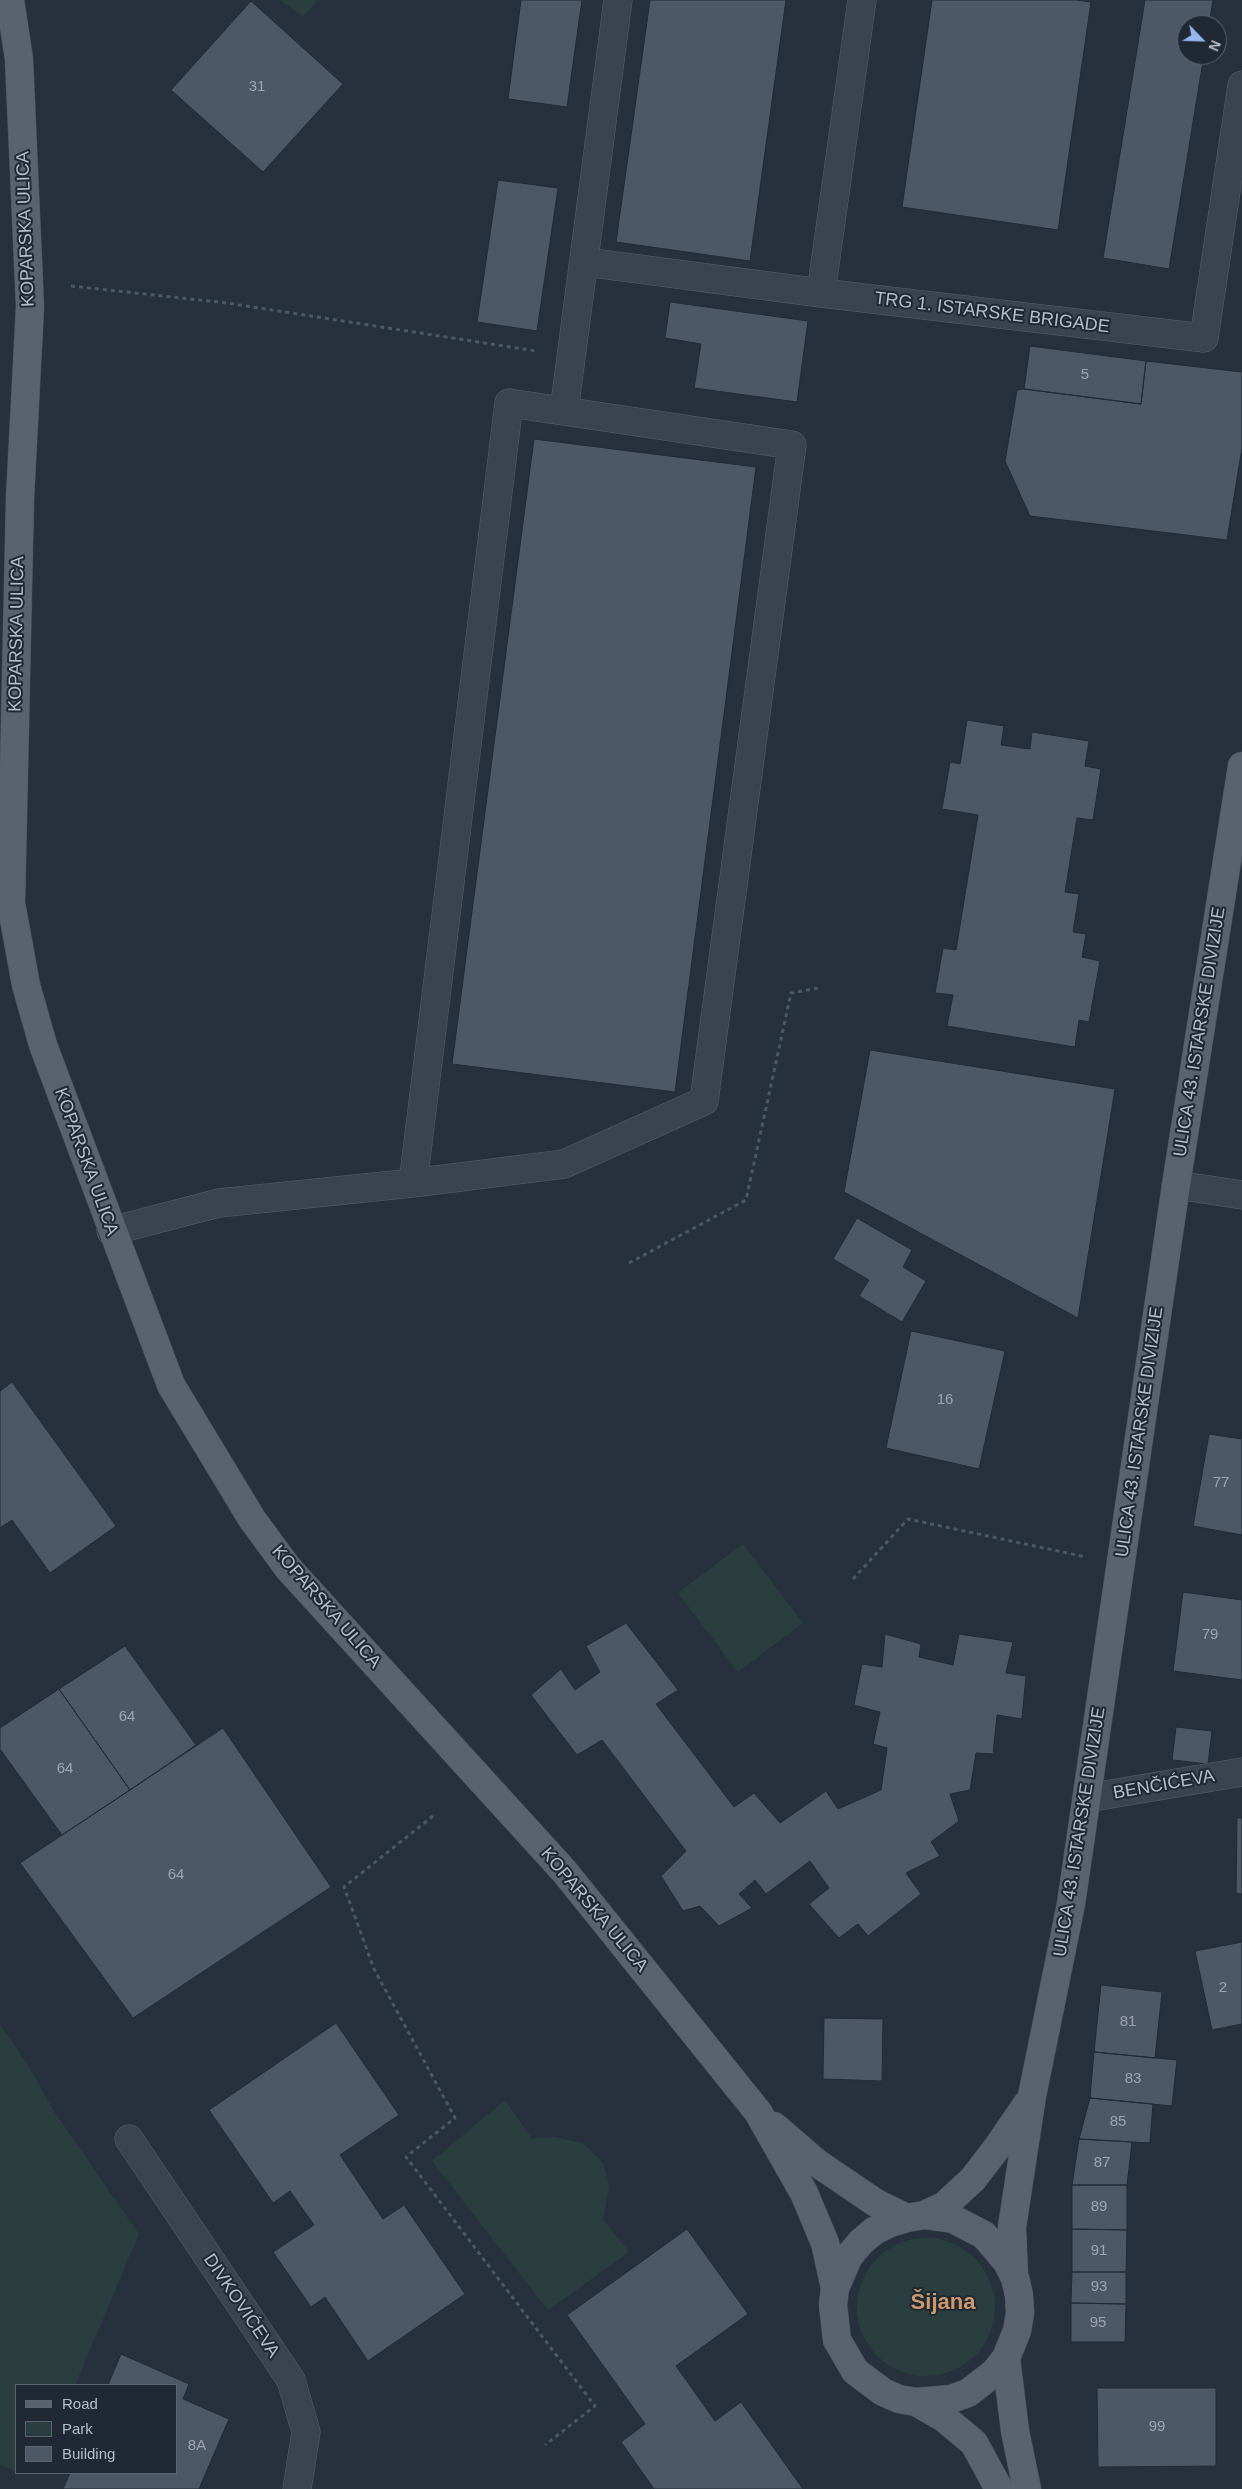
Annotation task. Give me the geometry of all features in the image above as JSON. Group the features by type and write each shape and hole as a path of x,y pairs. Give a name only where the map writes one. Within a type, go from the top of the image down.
{"main road":[{"name":"KOPARSKA ULICA","path":"10,0 19,59 30,307 20,498 11,903 26,985 43,1046 111,1231 171,1385 252,1519 288,1568 564,1871 758,2112 804,2193 825,2243 835,2288"},
{"name":"ULICA 43. ISTARSKE DIVIZIJE","path":"1014,2278 1012,2227 1032,2096 1071,1904 1176,1185 1242,766"},
{"name":"ULICA 43. ISTARSKE DIVIZIJE","path":"835,2288 849,2256 860,2242 890,2223 944,2206 973,2179 1032,2096"},
{"name":"KOPARSKA ULICA","path":"758,2112 817,2164 876,2203 915,2216"},
{"path":"915,2216 953,2220 984,2235 997,2248 1014,2278 1020,2313 1017,2331 1006,2358 982,2384 968,2393 951,2399 916,2402"},
{"path":"835,2288 832,2305 838,2340 855,2370 883,2392 916,2402 944,2418 974,2443 999,2489"},
{"path":"1006,2358 1014,2421 1027,2489"}],"street":[{"path":"564,411 618,0"},
{"path":"585,262 821,293 862,0"},
{"name":"TRG 1. ISTARSKE BRIGADE","path":"821,293 1204,338 1242,85"},
{"path":"111,1231 219,1203 413,1183 564,1164 704,1101 792,445 509,403 413,1183"},
{"path":"1176,1185 1242,1195"},
{"name":"BENČIĆEVA","path":"1087,1798 1242,1772"},
{"name":"DIVKOVIĆEVA","path":"129,2139 291,2380 306,2432 297,2489"}],"path":[{"path":"71,286 227,303 571,356"},
{"path":"629,1263 746,1200 791,993 818,988"},
{"path":"853,1580 908,1519 1120,1564"},
{"path":"433,1816 344,1888 374,1969 455,2118 406,2157 595,2406 546,2445"}],"green space":[{"path":"281,0 318,0 303,17"},
{"path":"743,1544 803,1623 738,1672 678,1593"},
{"path":"0,2025 28,2065 53,2110 139,2234 75,2384 15,2384 15,2472 0,2464"},
{"path":"505,2100 532,2139 555,2137 583,2143 604,2164 609,2189 603,2219 629,2252 548,2310 432,2161"},
{"path":"926,2238 940,2239 952,2243 964,2249 975,2258 984,2269 990,2281 994,2293 994,2321 990,2333 984,2345 975,2356 964,2365 952,2371 940,2375 926,2376 912,2375 900,2371 888,2365 877,2356 868,2345 862,2333 858,2321 857,2307 858,2293 862,2281 868,2269 877,2258 888,2249 900,2243 912,2239"}],"building":[{"path":"521,0 582,0 567,107 508,99"},
{"path":"650,0 786,0 750,261 616,242"},
{"path":"932,0 1076,0 1091,2 1058,230 902,207"},
{"path":"1145,0 1213,0 1211,15 1177,15 1177,65 1202,65 1169,269 1103,258"},
{"path":"251,1 343,84 263,172 171,90"},
{"path":"498,180 558,188 537,331 477,322"},
{"path":"670,302 808,321 797,402 694,388 701,344 665,338"},
{"path":"1030,346 1146,361 1141,404 1024,389"},
{"path":"1146,361 1242,372 1242,448 1227,540 1030,516 1005,461 1017,390 1024,389 1141,404"},
{"path":"534,439 756,467 675,1092 452,1064"},
{"path":"967,720 1004,726 1001,745 1030,749 1032,732 1089,741 1085,766 1101,769 1093,820 1077,818 1065,892 1079,894 1073,932 1086,934 1082,957 1100,961 1089,1022 1079,1020 1075,1047 947,1026 953,995 935,993 943,948 956,950 978,815 942,809 950,762 960,764"},
{"path":"870,1050 1115,1089 1078,1318 844,1192"},
{"path":"857,1218 912,1250 903,1267 926,1281 902,1322 859,1296 869,1280 833,1259"},
{"path":"911,1331 1005,1351 979,1469 886,1448"},
{"path":"12,1382 116,1526 50,1573 12,1520 0,1528 0,1391"},
{"path":"1209,1434 1242,1439 1242,1535 1193,1526"},
{"path":"1183,1592 1242,1600 1242,1680 1173,1671"},
{"path":"626,1623 678,1690 656,1704 734,1807 754,1793 780,1823 826,1791 838,1809 881,1790 887,1748 873,1744 880,1712 854,1705 862,1664 882,1667 885,1634 921,1644 919,1657 953,1665 959,1634 1013,1642 1006,1673 1026,1676 1022,1719 997,1715 993,1754 976,1753 970,1790 950,1794 959,1821 931,1842 940,1856 906,1873 921,1894 868,1936 858,1924 839,1938 809,1904 829,1888 810,1861 766,1894 755,1880 739,1894 752,1908 719,1926 700,1906 683,1911 661,1876 686,1851 602,1740 577,1755 531,1695 561,1669 575,1690 600,1672 586,1646"},
{"path":"125,1646 196,1745 130,1790 59,1689"},
{"path":"59,1689 130,1790 62,1835 0,1749 0,1728"},
{"path":"1176,1727 1212,1731 1208,1764 1172,1760"},
{"path":"223,1728 331,1887 133,2018 20,1863"},
{"path":"1237,1818 1242,1818 1242,1894 1236,1893"},
{"path":"1242,1942 1242,2024 1212,2030 1195,1951"},
{"path":"1101,1985 1162,1992 1155,2058 1094,2052"},
{"path":"824,2018 883,2019 882,2081 823,2079"},
{"path":"336,2023 399,2115 340,2155 383,2219 404,2205 465,2294 368,2361 325,2297 311,2307 273,2252 314,2225 290,2191 273,2203 209,2110"},
{"path":"1094,2052 1177,2060 1172,2106 1090,2098"},
{"path":"1090,2098 1153,2104 1150,2143 1079,2139"},
{"path":"1079,2139 1132,2142 1127,2185 1072,2185"},
{"path":"1072,2185 1127,2185 1127,2230 1072,2229"},
{"path":"687,2229 748,2314 676,2366 715,2421 741,2402 803,2489 654,2489 621,2442 645,2424 567,2315"},
{"path":"1072,2229 1127,2230 1126,2272 1072,2272"},
{"path":"1072,2272 1126,2272 1126,2304 1071,2303"},
{"path":"1071,2303 1126,2304 1125,2342 1071,2342"},
{"path":"121,2354 189,2384 183,2399 229,2419 199,2489 63,2489 70,2474 178,2474 178,2384 108,2384"},
{"path":"1097,2388 1216,2388 1216,2466 1098,2467"}],"district":[{"name":"Šijana","path":"943,2303"}]}
